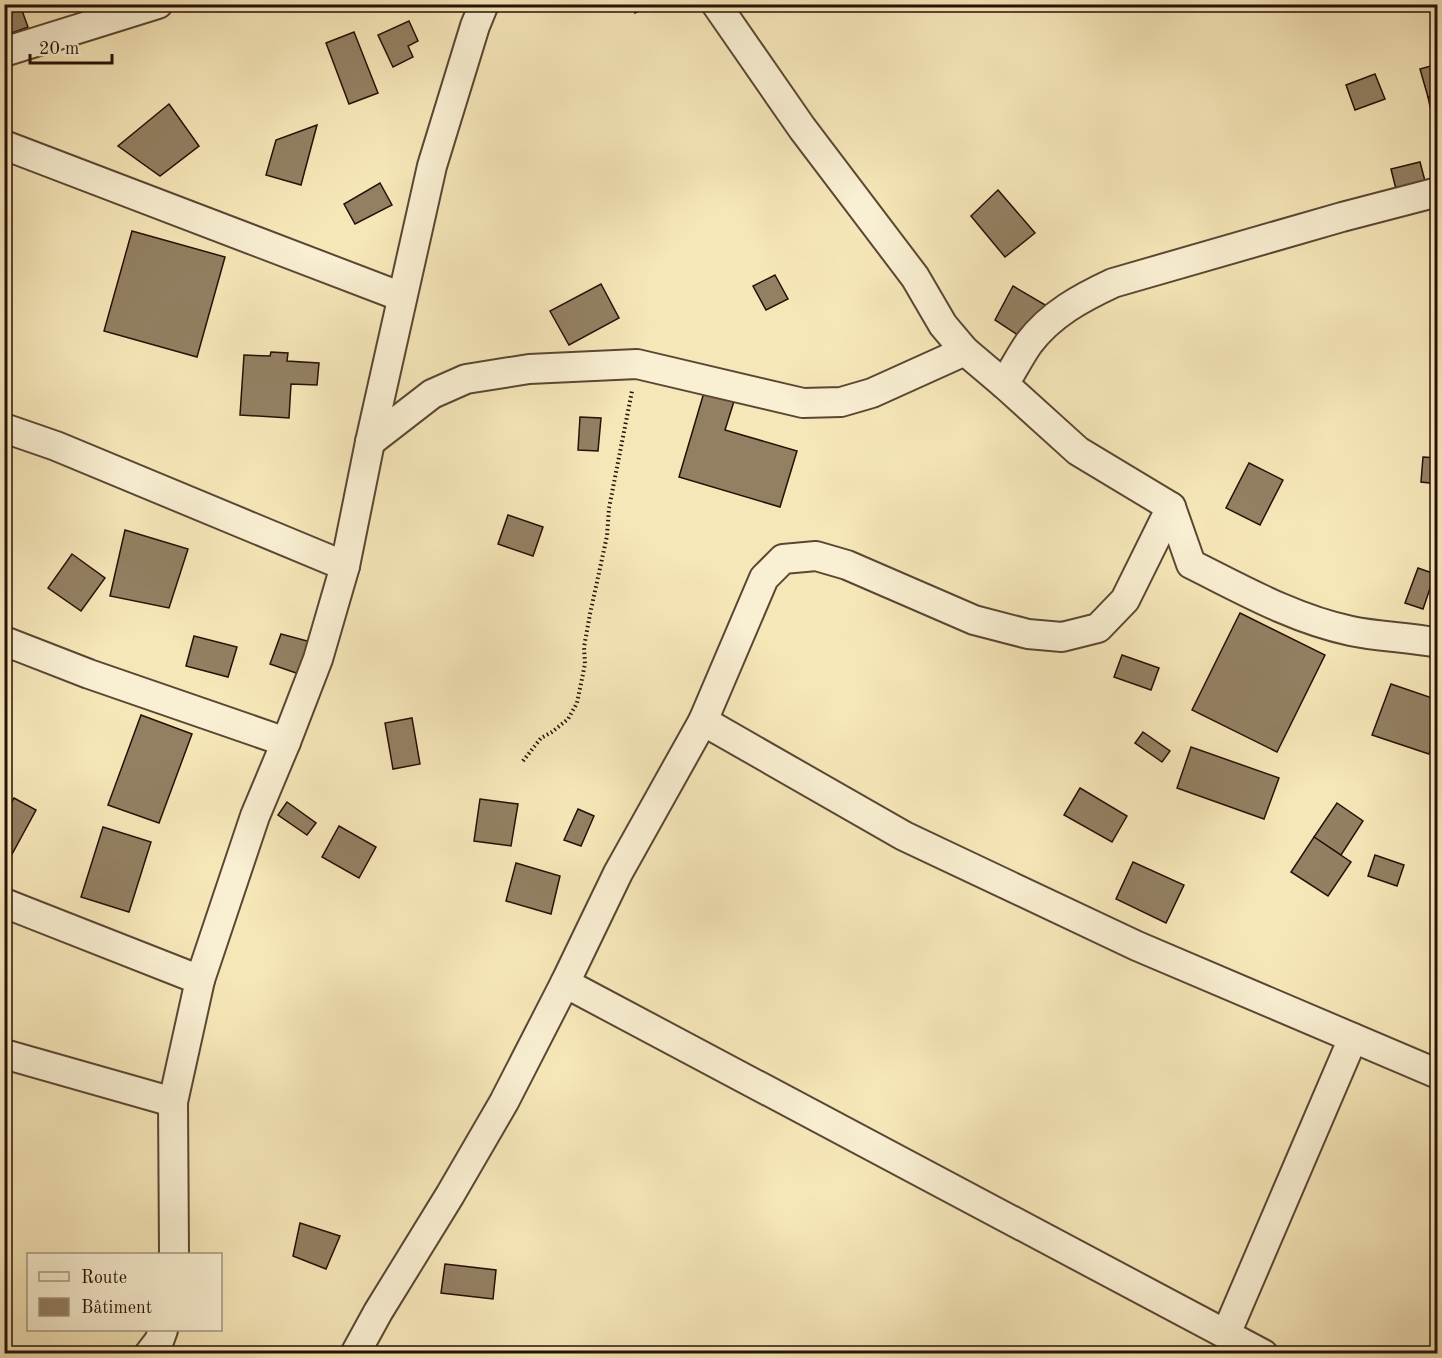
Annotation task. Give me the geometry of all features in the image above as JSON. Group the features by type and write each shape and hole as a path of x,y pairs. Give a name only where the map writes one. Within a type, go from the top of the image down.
{"street":[{"path":"4,52 158,4"},
{"path":"174,1253 173,1102 200,980 255,816 318,659 345,566 370,442 432,165 475,26 484,4"},
{"path":"716,4 802,128 915,277 942,325 965,351 1078,451 1172,507 1191,564 1275,606 1311,620 1352,632 1437,643"},
{"path":"4,145 402,297"},
{"path":"1004,384 1042,327 1081,298 1113,283 1437,192"},
{"path":"370,442 432,394 466,380 530,369 637,364 803,403 841,402 872,393 965,351"},
{"path":"4,428 56,446 345,566"},
{"path":"355,1353 504,1102 618,873 703,721 764,578 783,560 816,556 847,565 974,620 1028,634 1062,638 1098,628 1125,600 1172,507"},
{"path":"4,641 89,674 286,742"},
{"path":"703,721 904,836 1137,946 1437,1074"},
{"path":"4,903 200,980"},
{"path":"565,983 1263,1353"},
{"path":"1226,1334 1353,1038"},
{"path":"4,1054 173,1102"},
{"path":"149,1353 159,1341 162,1331"}],"path":[{"path":"523,761 541,738 568,719 577,703 585,664 584,647 607,536 609,508 637,364"}],"building":[{"path":"630,4 653,4 635,13"},
{"path":"20,5 28,27 12,33 4,11"},
{"path":"409,21 418,41 408,46 413,57 393,67 378,35"},
{"path":"354,32 378,93 349,104 326,43"},
{"path":"1438,64 1438,94 1428,97 1420,69"},
{"path":"1375,74 1385,99 1355,110 1346,85"},
{"path":"1438,95 1438,143 1428,97"},
{"path":"169,104 199,146 160,176 118,146"},
{"path":"317,125 301,185 266,175 276,140"},
{"path":"1420,162 1425,181 1396,189 1391,169"},
{"path":"380,183 392,205 355,224 344,204"},
{"path":"998,190 1035,233 1005,257 971,216"},
{"path":"132,231 225,257 197,357 104,331"},
{"path":"775,275 788,299 766,310 753,286"},
{"path":"601,284 619,318 569,345 550,311"},
{"path":"1013,286 1047,306 1024,339 995,320"},
{"path":"4,312 8,313 4,350"},
{"path":"271,352 288,353 287,361 319,363 317,385 291,384 289,418 240,415 244,355 270,356"},
{"path":"705,389 735,398 725,430 797,451 780,507 679,477"},
{"path":"580,417 601,418 598,451 578,450"},
{"path":"1423,457 1438,458 1438,484 1421,482"},
{"path":"1249,463 1283,480 1260,525 1226,508"},
{"path":"508,515 543,527 533,556 498,544"},
{"path":"125,530 188,549 169,608 110,596"},
{"path":"72,554 105,578 81,611 48,588"},
{"path":"1418,568 1435,574 1423,609 1405,603"},
{"path":"1240,613 1325,655 1277,752 1192,710"},
{"path":"281,634 311,642 302,675 270,664"},
{"path":"194,636 237,647 228,677 186,666"},
{"path":"1122,655 1159,668 1151,690 1114,677"},
{"path":"1391,684 1438,700 1438,731 1429,754 1372,735"},
{"path":"141,715 192,734 159,823 108,805"},
{"path":"412,718 420,764 393,769 385,723"},
{"path":"1143,732 1170,751 1162,762 1135,743"},
{"path":"1191,747 1279,778 1264,819 1177,788"},
{"path":"1080,788 1127,816 1112,842 1064,815"},
{"path":"14,798 36,810 4,869 4,816"},
{"path":"480,799 518,804 511,846 474,841"},
{"path":"287,802 316,823 307,835 278,815"},
{"path":"1337,803 1363,821 1341,855 1314,837"},
{"path":"578,809 594,816 581,846 564,840"},
{"path":"339,826 376,847 359,878 322,857"},
{"path":"103,827 151,842 129,912 81,897"},
{"path":"1314,837 1351,862 1328,896 1291,872"},
{"path":"1375,855 1404,865 1397,886 1368,876"},
{"path":"1133,862 1184,885 1166,923 1116,899"},
{"path":"516,863 560,876 551,914 506,901"},
{"path":"300,1223 340,1236 326,1269 293,1256"},
{"path":"445,1264 496,1270 493,1299 441,1293"}]}
